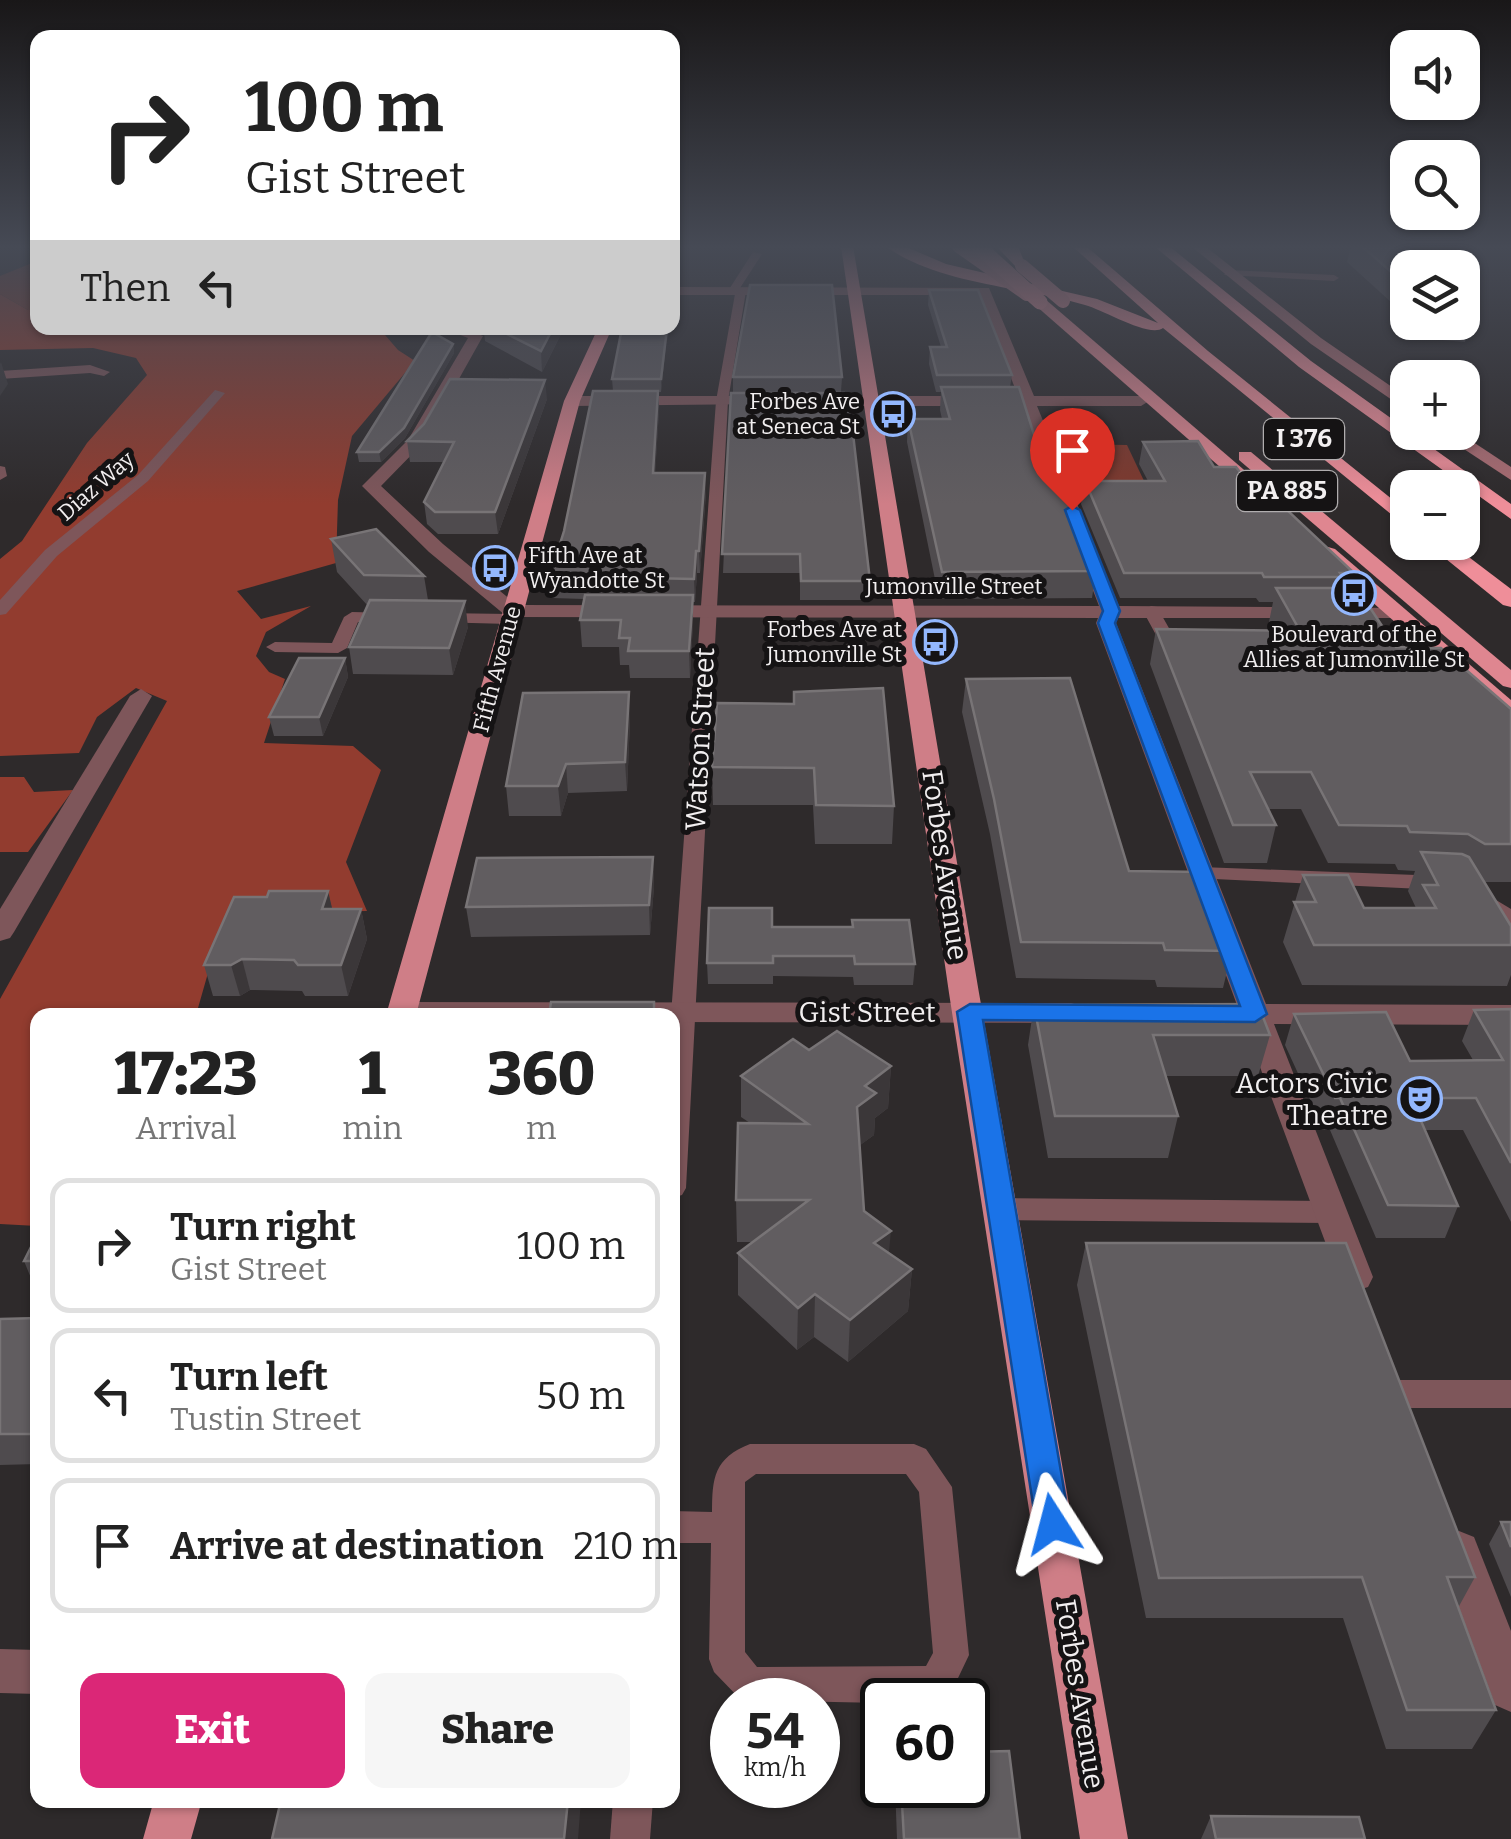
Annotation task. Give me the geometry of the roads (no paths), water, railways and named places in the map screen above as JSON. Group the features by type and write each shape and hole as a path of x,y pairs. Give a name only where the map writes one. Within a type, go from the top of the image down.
{"highway":[{"name":"PA 885","path":"1074,332 1278,509"},
{"name":"PA 885","path":"1099,332 1511,680"},
{"path":"1158,332 1202,354"},
{"name":"I 376","path":"1177,332 1390,507"},
{"name":"I 376","path":"1265,332 1329,383 1511,513"},
{"name":"PA 885","path":"1308,535 1511,712"},
{"path":"1458,560 1511,600"}],"main road":[{"name":"Forbes Avenue","path":"861,332 1104,1839"},
{"path":"1309,332 1390,391"},
{"name":"Fifth Avenue","path":"404,1008 572,401 602,335"},
{"path":"1473,450 1511,476"},
{"path":"167,1839 176,1808"}],"street":[{"path":"1001,332 1111,611 1106,623 1365,1303"},
{"path":"473,335 476,336 415,443 371,486 511,615"},
{"path":"572,401 777,401"},
{"path":"796,401 1141,401"},
{"name":"Jumonville Street","path":"511,615 708,611 1396,612"},
{"path":"0,932 141,696"},
{"name":"Gist Street","path":"680,1013 1100,1013"},
{"path":"1211,1014 1511,1014"},
{"path":"1386,1358 1414,1432"},
{"path":"1449,1525 1511,1689"},
{"path":"0,1671 30,1672"}],"lane":[{"name":"Watson Street","path":"680,1071 722,401 731,332"},
{"path":"0,375 90,369 104,372"},
{"name":"Diaz Way","path":"0,610 51,553 143,478 219,392"},
{"path":"1151,611 1168,642 1203,643"},
{"path":"275,647 338,648 352,618 511,615"},
{"path":"1202,873 1455,883 1511,920"},
{"path":"1002,1208 1330,1212"},
{"path":"1400,1394 1511,1394"},
{"path":"750,1458 914,1459 935,1487 951,1655 936,1684 750,1684 727,1659 727,1528 729,1475 750,1458"},
{"path":"680,1527 727,1528"},
{"path":"630,1839 632,1808"}],"place":[{"name":"Forbes Ave at Seneca St","path":"893,414"},
{"name":"Fifth Ave at Wyandotte St","path":"495,568"},
{"name":"Boulevard of the Allies at Jumonville St","path":"1354,593"},
{"name":"Forbes Ave at Jumonville St","path":"935,642"},
{"name":"Actors Civic Theatre","path":"1420,1099"}]}
